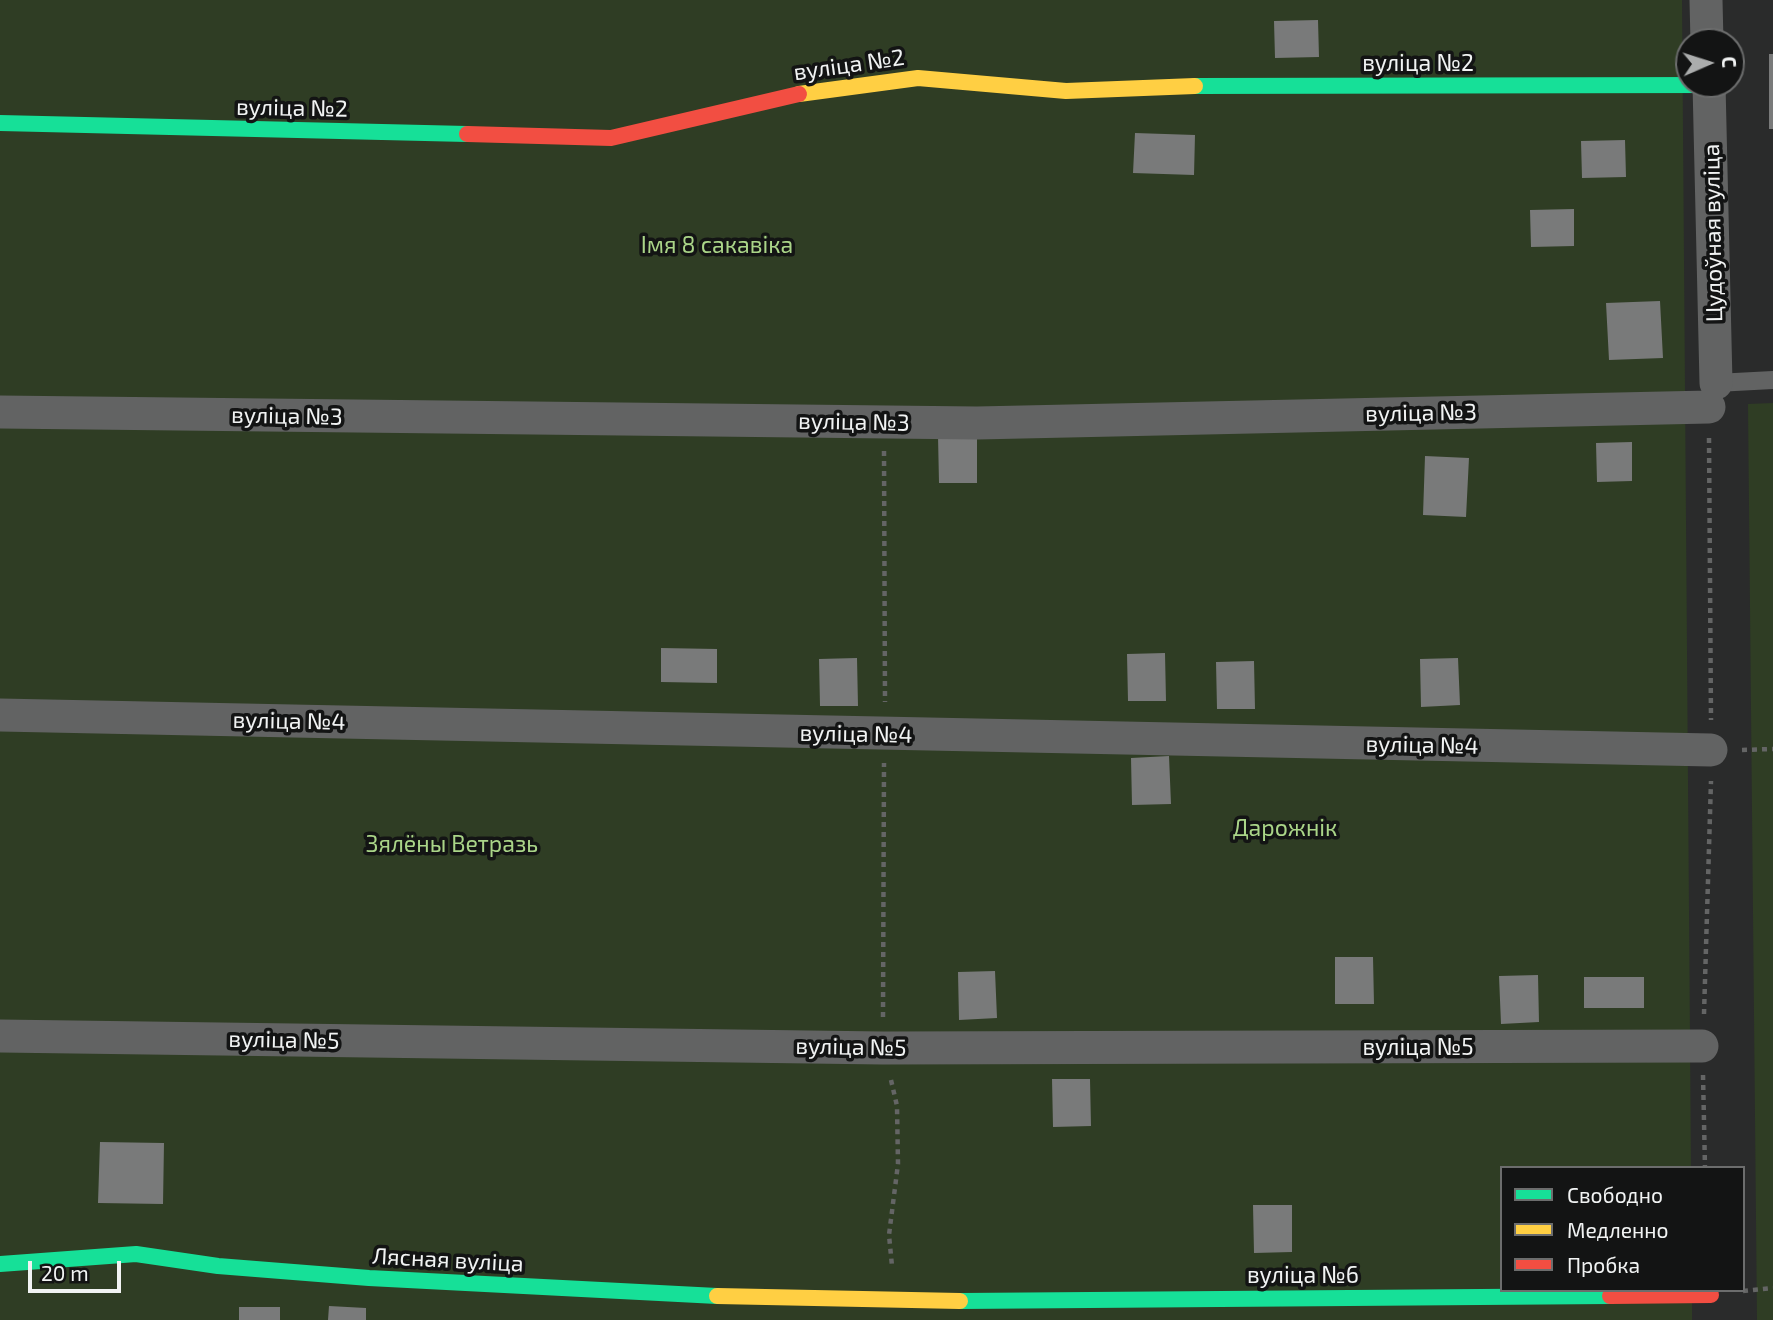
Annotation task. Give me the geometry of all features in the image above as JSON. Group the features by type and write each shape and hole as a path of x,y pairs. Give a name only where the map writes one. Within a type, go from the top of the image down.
{"street":[{"path":"1706,0 1707,28"},
{"name":"вуліца №2","path":"0,123 611,138 737,106 813,91 918,78 1066,91 1206,86 1675,85"},
{"name":"Цудоўная вуліца","path":"1709,98 1713,395"},
{"name":"вуліца №3","path":"0,412 977,424 1713,395"},
{"name":"вуліца №4","path":"0,715 1711,750"},
{"name":"вуліца №5","path":"0,1036 883,1048 1702,1046"},
{"name":"Лясная вуліца","path":"0,1264 136,1254 218,1266 369,1278 622,1293 895,1301"},
{"name":"вуліца №6","path":"895,1301 1711,1295"}],"lane":[{"path":"1713,395 1773,380"}],"path":[{"path":"884,422 883,1048 897,1118 898,1164 888,1235"}],"green space":[{"path":"0,0 1682,0 1682,28 1675,28 1675,98 1683,98 1691,1166 1500,1166 1500,1292 1692,1292 1692,1320 0,1320"},
{"path":"1773,403 1773,1320 1757,1320 1748,404"}],"building":[{"path":"1318,20 1319,57 1275,58 1274,21"},
{"path":"1769,54 1773,54 1773,129 1769,129"},
{"path":"1135,133 1195,135 1194,175 1133,173"},
{"path":"1625,140 1626,177 1582,178 1581,141"},
{"path":"1574,209 1574,246 1531,247 1530,210"},
{"path":"1660,301 1663,358 1609,360 1606,303"},
{"path":"977,435 977,483 939,483 938,436"},
{"path":"1632,442 1632,481 1597,482 1596,443"},
{"path":"1425,456 1469,458 1466,517 1423,515"},
{"path":"661,648 717,649 717,683 661,682"},
{"path":"1165,653 1166,701 1128,701 1127,654"},
{"path":"857,658 858,706 820,706 819,659"},
{"path":"1458,658 1460,705 1421,707 1420,659"},
{"path":"1254,661 1255,709 1217,709 1216,662"},
{"path":"1169,756 1171,804 1132,805 1131,758"},
{"path":"1335,957 1373,957 1374,1004 1335,1004"},
{"path":"995,971 997,1018 959,1020 958,972"},
{"path":"1538,975 1539,1022 1501,1024 1499,976"},
{"path":"1584,977 1644,977 1644,1008 1584,1008"},
{"path":"1052,1079 1090,1079 1091,1126 1053,1127"},
{"path":"100,1142 164,1143 163,1204 98,1203"},
{"path":"1253,1205 1292,1205 1292,1252 1254,1253"},
{"path":"329,1306 366,1308 366,1320 328,1320"},
{"path":"239,1307 280,1307 280,1320 239,1320"}],"traffic: fast":[{"path":"1195,86 1675,85"},
{"path":"0,123 467,134"},
{"path":"0,1264 136,1254 218,1266 369,1278 717,1296"},
{"path":"960,1301 1610,1296"}],"traffic: slow":[{"path":"799,94 918,78 1066,91 1195,86"},
{"path":"717,1296 960,1301"}],"traffic: jam":[{"path":"467,134 611,138 799,94"},
{"path":"1610,1296 1711,1295"}],"park label":[{"name":"Імя 8 сакавіка","path":"717,245"},
{"name":"Дарожнік","path":"1285,828"},
{"name":"Зялёны Ветразь","path":"452,844"}]}
